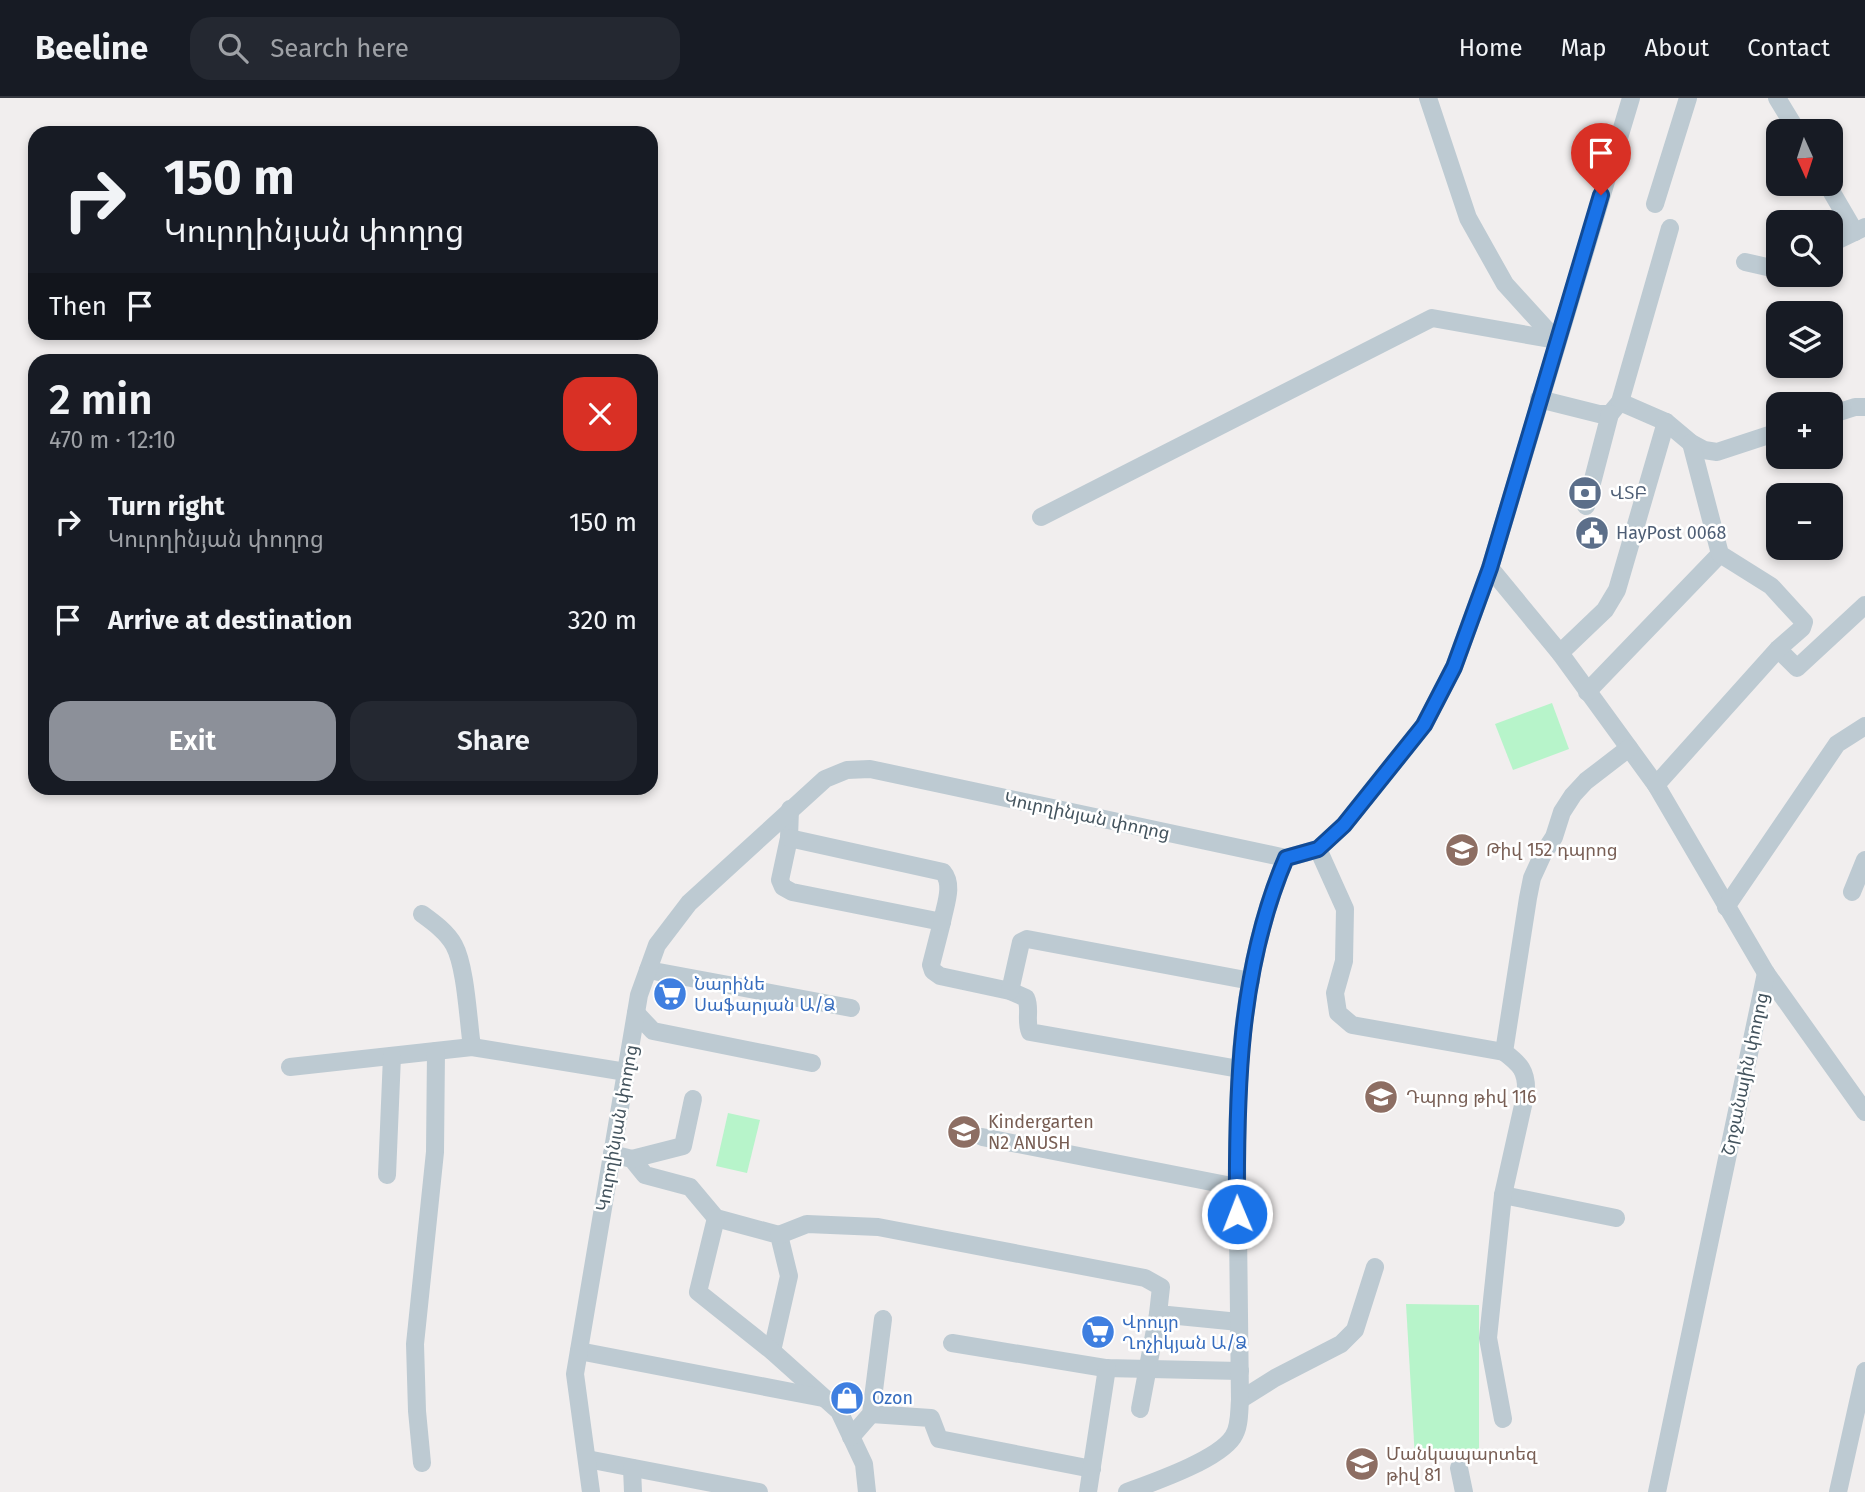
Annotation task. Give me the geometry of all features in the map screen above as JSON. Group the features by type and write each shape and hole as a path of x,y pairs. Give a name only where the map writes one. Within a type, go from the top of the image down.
{"street":[{"path":"1429,98 1468,218 1505,284 1556,340"},
{"name":"Կուրղինյան փողոց","path":"591,1492 575,1374 636,1013 657,945 689,903 790,809 825,779 847,770 870,769 1286,858 1318,849 1344,825 1424,725 1454,667 1490,568 1556,340 1631,98"},
{"path":"1655,204 1688,98"},
{"path":"1777,98 1790,119"},
{"path":"1836,196 1860,229 1843,238"},
{"path":"1586,506 1670,228"},
{"path":"1745,262 1766,267"},
{"path":"1041,517 1432,318 1556,340"},
{"path":"1539,399 1599,414 1615,408 1666,422 1704,450 1717,452 1766,436"},
{"path":"1843,411 1865,407"},
{"path":"1560,653 1605,610 1617,590 1666,422"},
{"path":"1656,785 1778,649 1802,628 1804,622 1771,586 1720,554 1691,443"},
{"path":"1587,692 1720,554"},
{"name":"Շրջանային փողոց","path":"1490,568 1560,653 1656,785 1766,973 1657,1492"},
{"path":"1778,649 1797,668 1865,605"},
{"path":"1726,907 1837,744 1865,726"},
{"path":"1504,1052 1528,898 1537,866 1554,837 1562,812 1573,796 1586,781 1629,748"},
{"path":"790,809 789,838 780,880 783,887 792,892 942,922"},
{"path":"789,838 943,872 949,879 949,887 931,965 933,971 940,976 1010,991 1026,998 1029,1004 1027,1024 1030,1032 1239,1069"},
{"path":"1318,849 1345,909 1344,961 1335,993 1338,1013 1352,1025 1504,1052 1520,1064 1527,1077 1503,1195 1488,1338 1503,1419"},
{"path":"1127,1492 1214,1455 1234,1436 1238,1422 1239,1069 1262,925 1271,893 1286,858"},
{"path":"1852,892 1865,860"},
{"path":"422,914 444,932 453,944 459,961 472,1047"},
{"path":"1010,991 1021,942 1027,939 1251,981"},
{"path":"648,970 851,1008"},
{"path":"1766,973 1865,1112"},
{"path":"636,1013 653,1031 813,1063"},
{"path":"290,1067 472,1047 626,1072"},
{"path":"422,1463 415,1344 435,1152 436,1051"},
{"path":"387,1175 392,1056"},
{"path":"612,1154 632,1159 683,1146 693,1099"},
{"path":"982,1137 1237,1187"},
{"path":"632,1159 645,1175 690,1187 716,1218 779,1236 807,1224 878,1227 1145,1278 1161,1287 1149,1370 1140,1409"},
{"path":"1503,1195 1616,1218"},
{"path":"716,1218 698,1292 772,1351 839,1411 864,1464 867,1492"},
{"path":"772,1351 789,1276 779,1236"},
{"path":"1240,1400 1275,1378 1341,1344 1355,1330 1375,1267"},
{"path":"1158,1314 1239,1322"},
{"path":"851,1437 871,1415 883,1319"},
{"path":"952,1343 1107,1368 1240,1371"},
{"path":"579,1351 826,1399"},
{"path":"1088,1492 1107,1368"},
{"path":"1838,1492 1865,1371"},
{"path":"871,1415 931,1418 939,1439 1092,1469"},
{"path":"587,1459 759,1492"},
{"path":"632,1468 633,1492"},
{"path":"1459,1468 1464,1492"}],"green space":[{"path":"1552,703 1569,749 1513,770 1495,724"},
{"path":"728,1113 760,1120 747,1173 716,1166"},
{"path":"1406,1304 1479,1305 1479,1457 1415,1459"}],"place":[{"name":"ՎՏԲ","path":"1585,493"},
{"name":"HayPost 0068","path":"1592,533"},
{"name":"Թիվ 152 դպրոց","path":"1462,850"},
{"name":"Նարինե Սաֆարյան Ա/Ձ","path":"670,994"},
{"name":"Դպրոց թիվ 116","path":"1381,1097"},
{"name":"Kindergarten N2 ANUSH","path":"964,1132"},
{"name":"Վրույր Ղոչիկյան Ա/Ձ","path":"1098,1332"},
{"name":"Ozon","path":"847,1398"},
{"name":"Մանկապարտեզ թիվ 81","path":"1362,1464"}],"route":[{"path":"1237,1214 1239,1069 1262,925 1271,893 1286,858 1318,849 1344,825 1393,766 1424,725 1454,667 1490,568 1601,195"}]}
